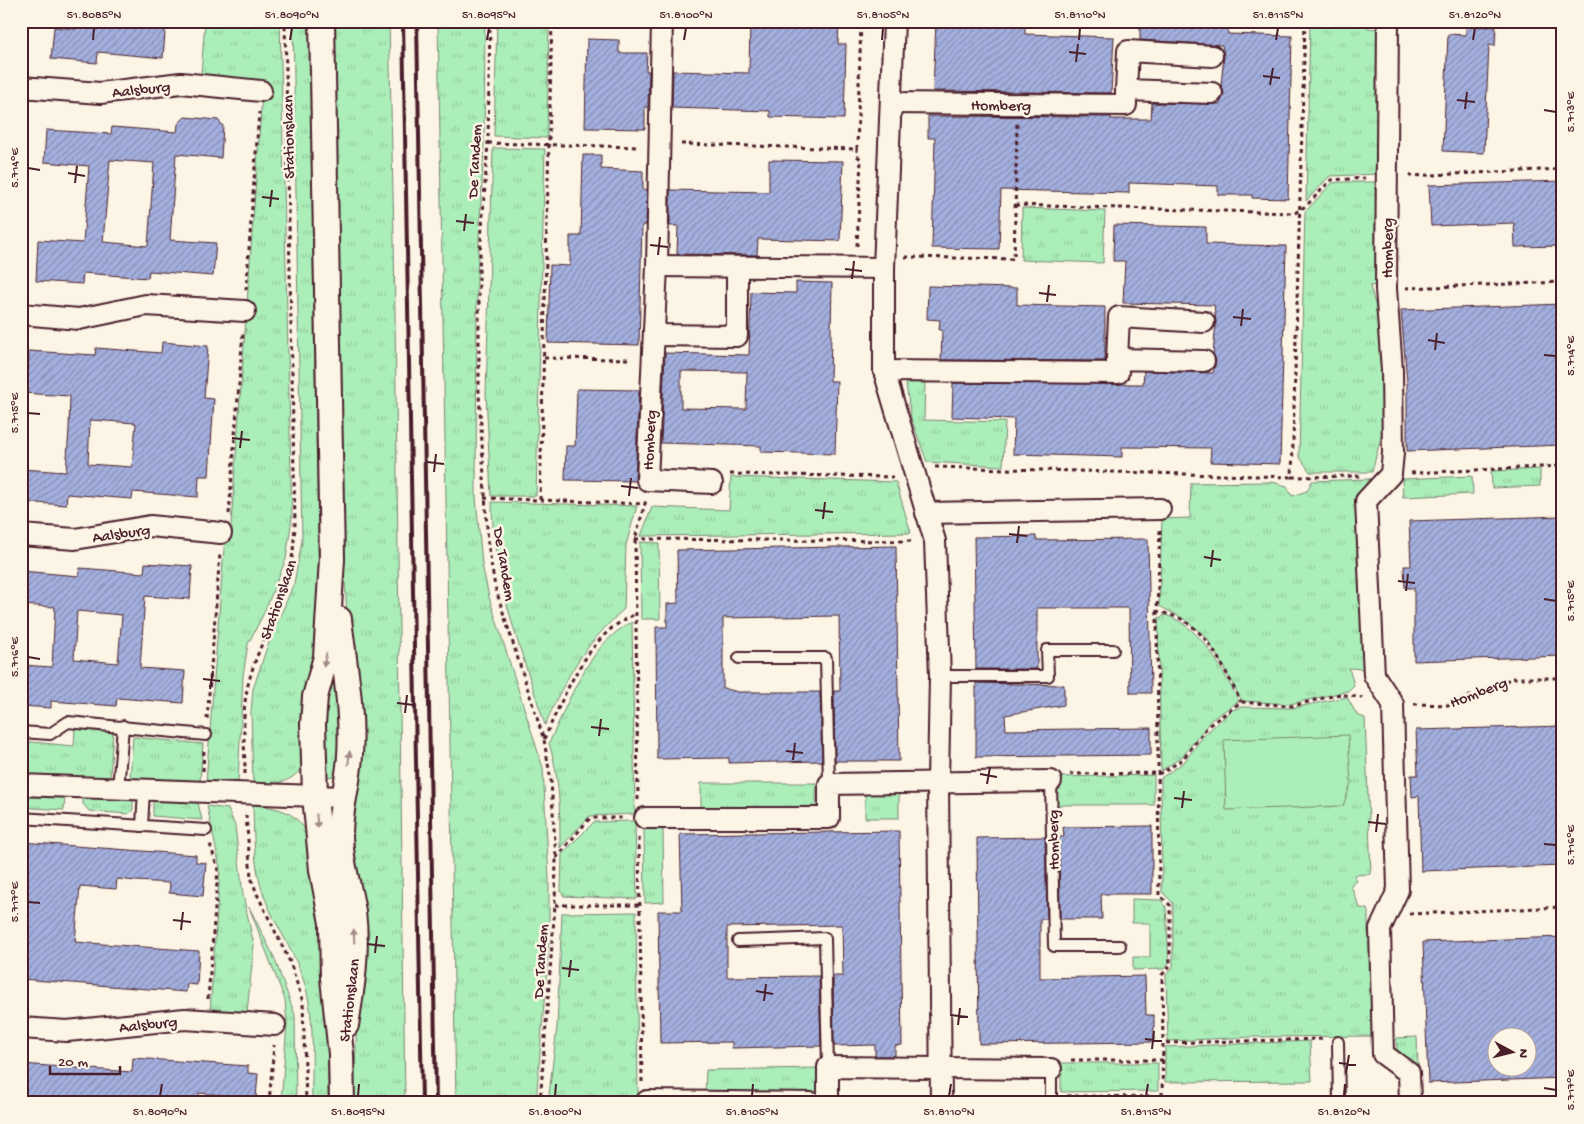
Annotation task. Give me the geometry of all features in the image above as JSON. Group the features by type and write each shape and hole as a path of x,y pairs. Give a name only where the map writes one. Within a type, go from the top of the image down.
{"street":[{"name":"Stationslaan","path":"322,21 332,559 326,657 315,697 313,724 315,796 322,870 332,924 333,978 342,1054 342,1103"},
{"name":"Homberg","path":"662,21 657,266 647,480 712,483"},
{"path":"894,21 884,262 884,371 935,541 940,676 938,782 941,1103"},
{"name":"Homberg","path":"1388,21 1385,177 1386,289 1392,370 1393,453 1391,474"},
{"path":"1212,56 1128,51 1126,90 1212,93"},
{"name":"Aalsburg","path":"21,87 100,93 181,83 261,91"},
{"name":"Homberg","path":"891,103 1126,105 1126,90"},
{"path":"657,266 856,268 884,262"},
{"path":"654,335 737,336 738,267"},
{"path":"21,314 79,319 146,305 245,311"},
{"path":"884,371 1118,374 1119,317 1204,322"},
{"path":"1117,359 1204,361"},
{"path":"1391,474 1366,502 1374,675 1393,704 1398,890 1380,929 1384,1054 1409,1073 1410,1103"},
{"path":"926,514 1160,509"},
{"name":"Aalsburg","path":"21,535 75,539 150,526 221,533"},
{"name":"Stationslaan","path":"332,559 350,719 350,756 343,797 340,833 342,867 352,912 355,940 353,980 342,1054"},
{"path":"638,818 829,818 829,784 1051,782"},
{"path":"21,785 343,797"},
{"name":"Aalsburg","path":"21,1028 67,1031 185,1019 275,1024"},
{"path":"828,1103 828,1067 1052,1070"},
{"path":"644,1101 812,1103"}],"lane":[{"path":"940,676 1048,676 1047,650 1113,650"},
{"path":"739,658 826,658 829,784"},
{"path":"21,732 50,734 68,722 206,734"},
{"path":"118,790 123,726"},
{"name":"Homberg","path":"1051,782 1054,946 1120,946"},
{"path":"142,826 144,790"},
{"path":"21,818 206,830"},
{"path":"738,941 825,938 828,1067"},
{"path":"1333,1040 1339,1103"},
{"path":"1051,1099 1052,1070"}],"path":[{"name":"Stationslaan","path":"285,21 294,550 288,578 254,663 247,688 244,720 246,841 251,876 256,894 290,962 303,1002 306,1103"},
{"name":"De Tandem","path":"490,21 488,143 479,269 479,393 484,498 488,544 495,587 544,740 551,781 556,858 555,905 540,1103"},
{"path":"540,500 552,21"},
{"path":"856,268 861,159 857,156 857,149 861,21"},
{"path":"1292,477 1305,21"},
{"path":"201,792 221,533 229,522 261,91"},
{"path":"884,262 1014,260 1017,104"},
{"path":"488,143 857,149"},
{"path":"1015,205 1295,213 1331,180 1563,169"},
{"path":"1386,289 1563,282"},
{"path":"544,358 652,359"},
{"path":"712,483 729,474 896,477 930,467 1292,477 1563,466"},
{"path":"598,1103 644,1101 634,614 635,539 646,504 647,480"},
{"path":"484,498 646,504"},
{"path":"1160,509 1157,611 1159,895 1170,905 1170,966 1162,976 1162,1103"},
{"path":"635,539 935,541"},
{"path":"1051,782 1057,774 1162,773 1183,759 1208,726 1241,702 1222,666 1198,632 1186,621 1157,611"},
{"path":"544,740 572,680 594,648 612,628 634,614"},
{"name":"Homberg","path":"1241,702 1292,706 1340,694 1393,704 1449,705 1512,678 1563,678"},
{"path":"556,858 590,818 638,818"},
{"path":"206,830 218,869 206,1020"},
{"path":"555,905 640,905"},
{"path":"1391,906 1407,914 1563,907"},
{"path":"269,1103 275,1024"},
{"path":"1163,1043 1333,1040"},
{"path":"1052,1070 1061,1060 1163,1060"},
{"path":"1051,1099 1162,1097"}],"green space":[{"path":"205,21 280,21 292,518 286,559 264,613 248,644 243,676 238,783 206,782 225,536 231,525 263,81 201,75"},
{"path":"293,21 309,21 319,600 318,640 302,767 292,777 281,782 253,783 251,712 253,689 266,650 294,583 302,541"},
{"path":"334,21 389,21 394,237 405,1103 354,1103 357,1014 349,872 350,658 344,568"},
{"path":"438,21 485,21 484,144 477,277 476,497 482,564 489,597 543,768 549,878 549,941 536,1103 456,1103"},
{"path":"497,21 549,21 547,138 494,136"},
{"path":"1310,21 1368,21 1368,28 1380,29 1379,174 1330,176 1306,201"},
{"path":"493,148 545,149 536,496 491,496 486,393"},
{"path":"1376,182 1377,285 1370,286 1382,329 1383,429 1372,472 1310,472 1299,456 1305,212 1332,183"},
{"path":"1022,208 1105,211 1103,263 1021,260"},
{"path":"905,378 925,379 924,420 1005,422 1003,466 927,462 911,418"},
{"path":"1540,469 1540,486 1492,488 1491,471"},
{"path":"1472,476 1473,494 1403,497 1402,479"},
{"path":"731,477 896,482 911,533 641,536 652,507 729,510"},
{"path":"1370,479 1363,495 1364,669 1349,668 1354,685 1348,691 1290,704 1242,701 1207,638 1184,619 1159,606 1162,519 1190,518 1191,483 1272,482 1287,486 1292,496 1307,491 1312,481"},
{"path":"492,502 637,506 626,545 624,609 597,636 577,662 561,690 545,725 518,643 503,587 493,531"},
{"path":"640,542 659,543 660,619 641,619"},
{"path":"1166,615 1180,622 1201,640 1218,663 1239,701 1211,720 1183,756 1161,771 1158,618"},
{"path":"632,622 635,814 590,816 560,848 557,782 549,743 572,692 592,659 603,644"},
{"path":"331,660 344,720 336,776 326,777 319,727"},
{"path":"1347,697 1357,715 1365,718 1371,874 1354,875 1357,881 1351,886 1360,908 1368,909 1368,933 1372,934 1377,1036 1253,1037 1168,1041 1166,975 1173,967 1173,903 1162,892 1161,778 1184,762 1205,734 1232,710 1241,707 1292,708"},
{"path":"75,728 113,731 110,778 21,776 21,741 74,746"},
{"path":"1348,735 1351,783 1343,806 1226,810 1224,740"},
{"path":"133,737 203,744 200,782 130,779"},
{"path":"1154,775 1154,805 1057,805 1057,777"},
{"path":"701,783 816,783 816,808 701,809"},
{"path":"899,793 899,818 865,818 865,794"},
{"path":"21,797 65,797 64,810 21,807"},
{"path":"83,797 133,800 133,810 128,814 89,811 83,804"},
{"path":"153,800 198,803 202,820 153,816"},
{"path":"253,805 274,808 291,814 303,826 313,845 327,986 328,1103 312,1103 311,1014 301,973 260,885 255,851"},
{"path":"207,806 228,809 235,826 243,895 254,945 247,1013 210,1011 220,868"},
{"path":"635,821 637,899 564,896 561,892 562,854 594,822"},
{"path":"644,828 663,828 664,902 645,903"},
{"path":"1132,899 1161,900 1166,907 1169,963 1164,969 1133,970 1133,957 1150,957 1150,923 1132,923"},
{"path":"249,907 274,957 295,1015 296,1103 281,1103 287,1024 285,1000"},
{"path":"636,912 638,1098 596,1100 593,1103 548,1103 557,1027 562,913"},
{"path":"1417,1037 1418,1067 1397,1051 1396,1038"},
{"path":"1310,1041 1312,1081 1165,1082 1165,1047"},
{"path":"1061,1063 1158,1063 1158,1091 1061,1092"},
{"path":"820,1068 821,1093 705,1093 706,1070"}],"building":[{"path":"76,21 166,21 163,58 98,52 97,63 51,59 54,27 76,29"},
{"path":"750,21 839,21 838,44 846,44 844,119 770,117 770,111 672,108 673,71 749,73"},
{"path":"936,21 1025,21 1025,34 1114,37 1111,93 933,91"},
{"path":"1140,24 1228,26 1228,34 1292,36 1288,199 1252,198 1252,195 1218,195 1218,186 1129,183 1129,193 1001,190 999,249 932,248 935,138 928,138 928,116 1151,119 1152,103 1220,104 1224,93 1221,85 1224,56 1222,45 1140,40"},
{"path":"1466,26 1496,27 1495,46 1489,45 1484,153 1443,151 1448,34 1466,35"},
{"path":"587,39 619,40 619,53 647,53 646,71 649,71 648,107 645,107 645,129 585,128"},
{"path":"185,117 218,120 223,126 221,158 176,154 170,240 216,243 213,276 149,271 148,278 83,273 82,284 36,281 38,240 83,243 89,166 44,162 46,130 111,134 112,127 177,132 178,124","holes":["110,160 154,163 148,246 103,242"]},
{"path":"583,155 601,155 601,169 643,171 643,190 647,190 646,225 642,225 639,345 548,343 550,265 570,266 570,236 581,236"},
{"path":"769,160 843,161 840,241 758,239 757,255 677,254 678,226 670,226 670,190 769,192"},
{"path":"1563,181 1563,246 1515,247 1514,223 1431,226 1429,185"},
{"path":"1114,225 1206,227 1206,244 1286,246 1280,464 1210,462 1211,448 1122,447 1122,457 1013,454 1014,419 952,417 953,383 1143,384 1144,371 1213,373 1216,361 1213,354 1216,322 1214,305 1123,303 1125,261 1113,261"},
{"path":"796,282 832,283 830,381 837,381 835,454 761,452 761,446 661,443 665,353 749,355 751,292 796,293","holes":["681,371 747,372 746,409 681,408"]},
{"path":"928,286 1017,288 1017,305 1105,307 1105,361 941,360 942,330 939,330 940,320 927,319"},
{"path":"1563,304 1563,445 1407,451 1407,382 1401,310"},
{"path":"162,342 208,346 204,398 214,399 209,476 199,476 198,497 133,492 132,499 67,494 66,505 21,502 21,469 66,472 69,429 70,396 21,393 21,372 28,372 29,351 95,355 96,348 161,353","holes":["90,420 136,423 132,467 88,464"]},
{"path":"577,389 639,390 635,481 565,480 566,446 575,446"},
{"path":"1563,516 1563,656 1414,661 1414,588 1405,588 1404,566 1411,566 1409,521"},
{"path":"1036,536 1036,540 1148,539 1151,693 1130,693 1129,608 1037,608 1037,669 976,669 974,537"},
{"path":"896,546 899,761 835,761 834,691 840,691 839,616 723,618 723,688 738,692 820,692 822,761 729,763 729,758 657,759 656,627 667,627 667,604 678,603 677,550"},
{"path":"145,563 192,566 190,599 145,596 140,668 185,671 183,703 117,698 116,706 51,701 51,708 21,706 21,665 52,667 55,607 21,605 21,571 79,576 80,568 144,573","holes":["77,611 122,615 118,663 74,659"]},
{"path":"976,683 1064,685 1064,705 1005,715 1006,730 1151,728 1151,755 976,757"},
{"path":"1563,726 1563,866 1421,871 1419,796 1412,797 1411,775 1418,775 1416,730"},
{"path":"1152,826 1152,894 1101,894 1102,919 1060,919 1059,837 1064,837 1063,827"},
{"path":"899,831 902,1045 895,1046 895,1056 875,1056 875,1045 834,1046 833,976 843,976 842,925 727,927 727,977 819,976 821,1046 732,1048 732,1042 660,1043 658,911 682,911 680,834"},
{"path":"1045,837 1047,919 1040,919 1040,978 1145,976 1146,1015 1154,1015 1154,1042 979,1044 977,838"},
{"path":"21,842 196,855 196,862 206,863 203,896 169,893 170,883 117,879 116,889 80,886 75,942 199,951 197,985 187,984 186,992 21,979"},
{"path":"1563,937 1563,1078 1428,1083 1423,942"},
{"path":"133,1058 248,1066 248,1073 258,1074 256,1098 199,1093 199,1103 131,1099 130,1102 119,1101 119,1103 21,1103 21,1064 132,1072"}],"railway":[{"path":"403,21 422,1103"},
{"path":"417,21 436,1103"}]}
